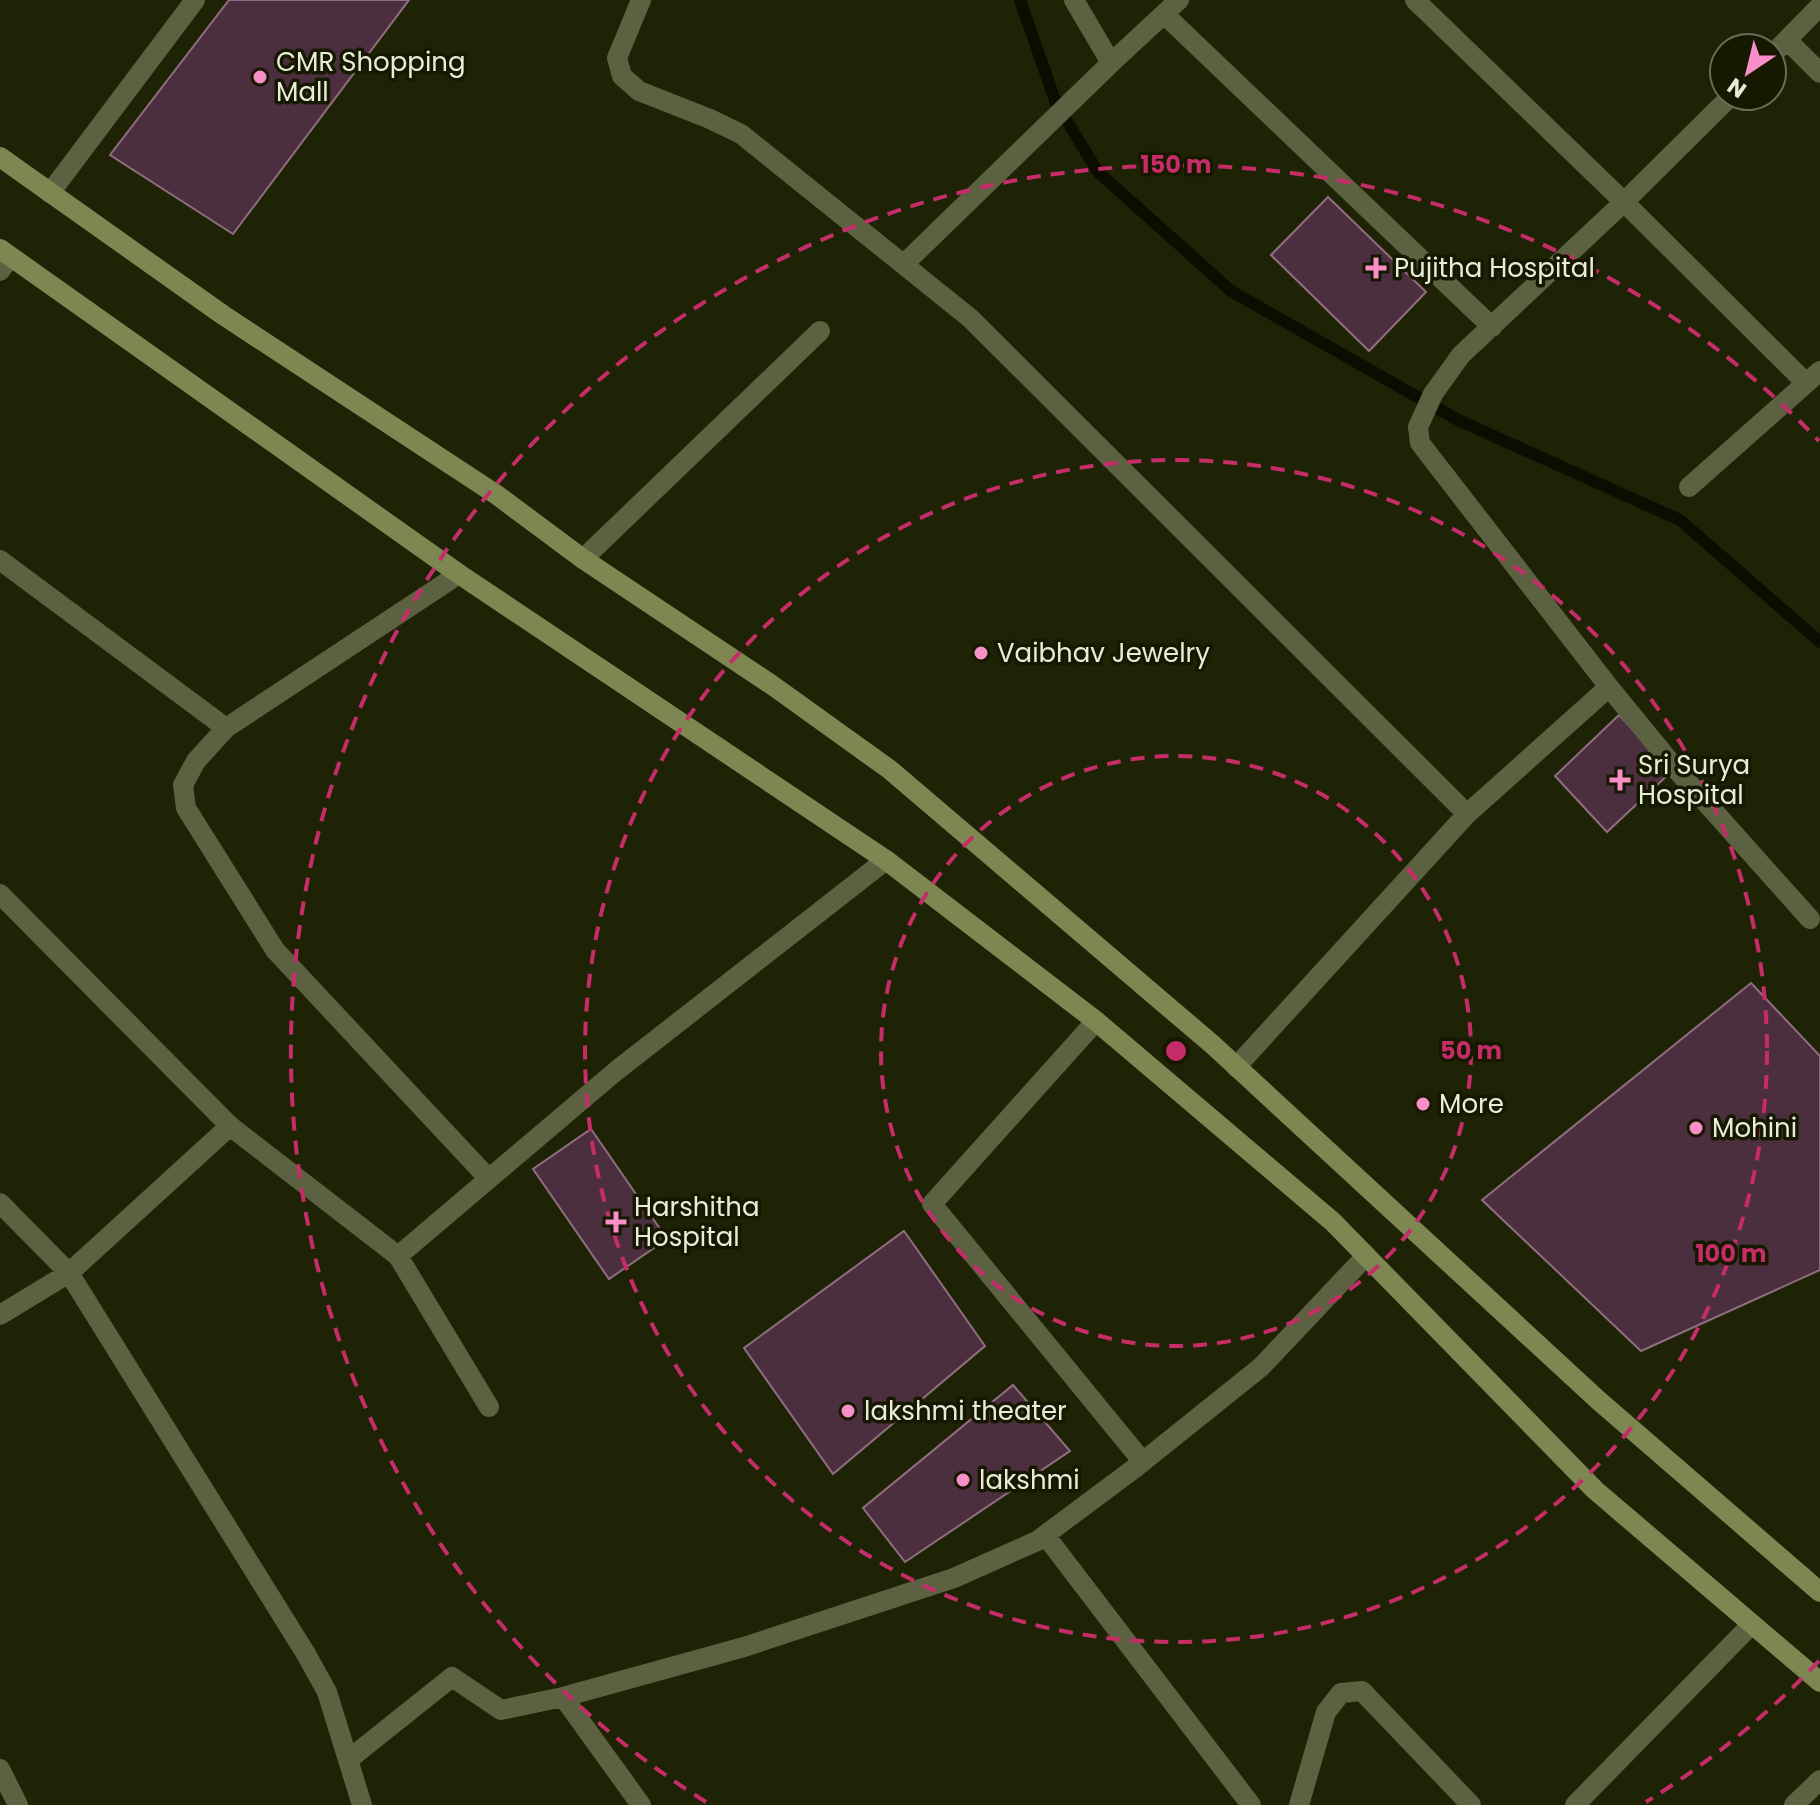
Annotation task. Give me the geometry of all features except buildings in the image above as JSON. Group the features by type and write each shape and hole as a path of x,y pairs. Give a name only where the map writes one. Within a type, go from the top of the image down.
{"main road":[{"path":"0,157 223,315 497,495 583,559 772,685 889,769 1236,1067 1598,1400 1820,1592"},
{"path":"3,259 459,574 886,860 1096,1021 1333,1222 1595,1490 1820,1682"}],"street":[{"path":"50,193 195,0"},
{"path":"641,0 617,58 622,76 639,91 741,134 970,318 1467,814"},
{"path":"1074,0 1111,63"},
{"path":"1415,0 1624,202 1813,377 1689,487"},
{"path":"1788,39 1820,6"},
{"path":"904,264 1172,7 1492,327"},
{"path":"1788,53 1820,73"},
{"path":"1715,112 1461,355 1433,394 1418,427 1420,443 1609,687 1676,769 1810,919"},
{"path":"583,559 820,331"},
{"path":"0,560 226,728"},
{"path":"459,574 226,728 196,761 183,785 186,808 275,950 489,1179"},
{"path":"1236,1067 1467,814 1609,687"},
{"path":"398,1256 616,1071 886,860"},
{"path":"0,894 230,1126 398,1256 489,1407"},
{"path":"1096,1021 932,1204 1143,1462"},
{"path":"0,1315 69,1273 230,1126"},
{"path":"0,1203 69,1273 306,1654 327,1692 362,1805"},
{"path":"348,1760 452,1677 501,1710 563,1697 744,1647 954,1578 1037,1541 1143,1462 1261,1367 1366,1256"},
{"path":"1045,1535 1251,1805"},
{"path":"1575,1805 1751,1625"},
{"path":"1299,1805 1326,1712 1341,1693 1362,1691 1471,1805"},
{"path":"563,1697 641,1805"},
{"path":"0,1769 18,1805"},
{"path":"1794,1805 1820,1780"}],"waterway":[{"path":"1020,0 1056,103 1098,172 1231,291 1458,420 1680,520 1820,642"}],"place":[{"name":"CMR Shopping Mall","path":"260,77"},
{"name":"Pujitha Hospital","path":"1376,268"},
{"name":"Vaibhav Jewelry","path":"981,653"},
{"name":"Sri Surya Hospital","path":"1620,780"},
{"name":"More","path":"1423,1104"},
{"name":"Mohini","path":"1696,1128"},
{"name":"Harshitha Hospital","path":"616,1222"},
{"name":"lakshmi theater","path":"848,1411"},
{"name":"lakshmi","path":"963,1480"}]}
